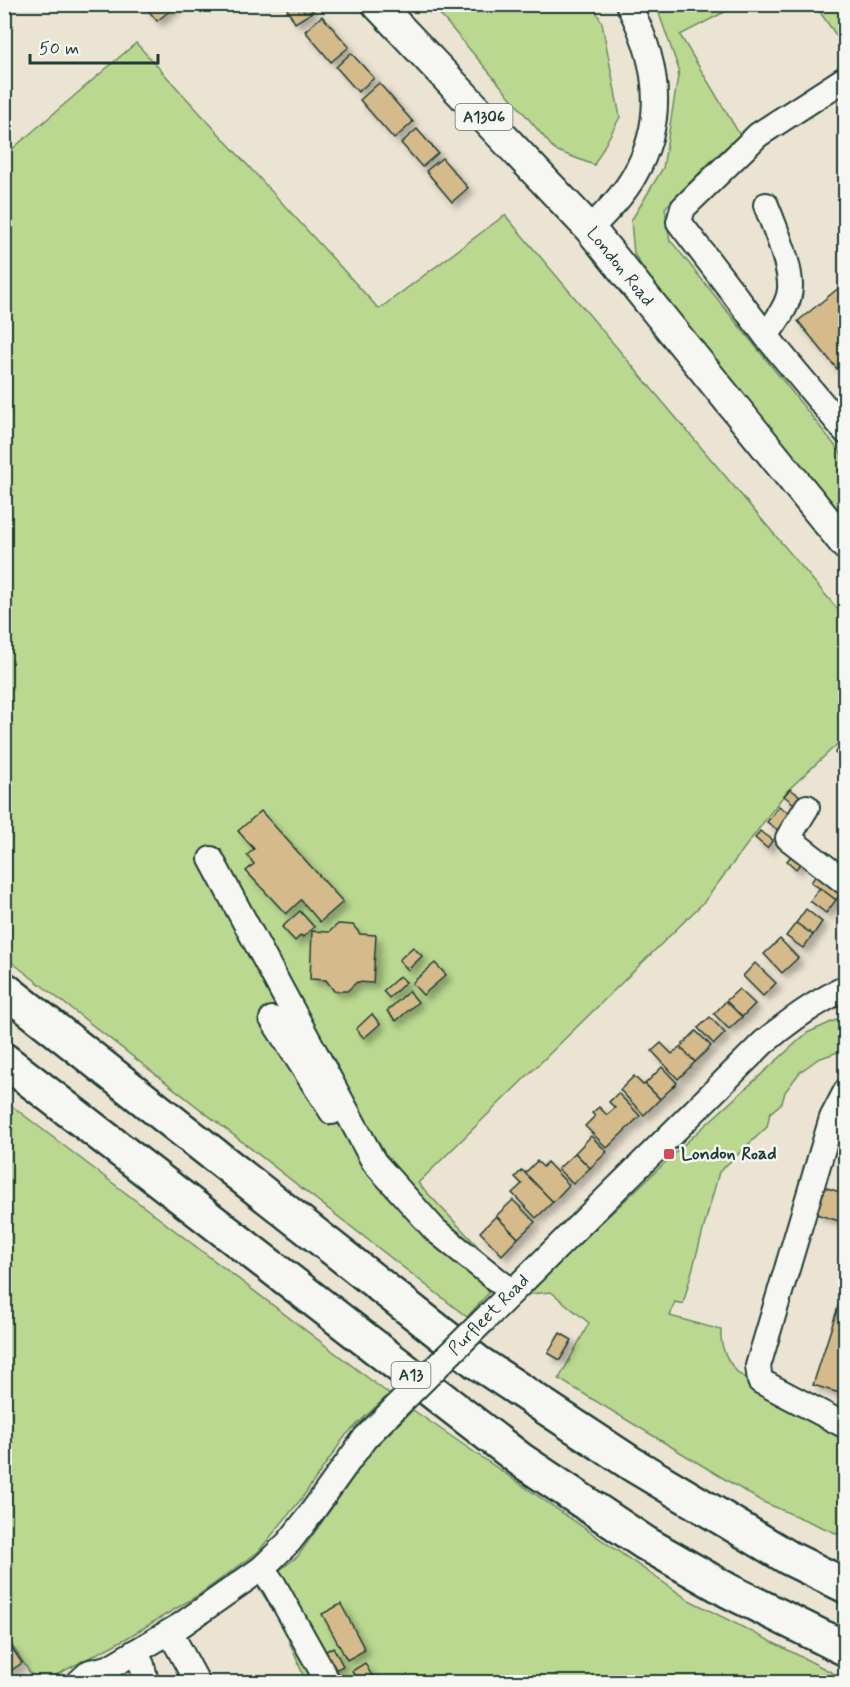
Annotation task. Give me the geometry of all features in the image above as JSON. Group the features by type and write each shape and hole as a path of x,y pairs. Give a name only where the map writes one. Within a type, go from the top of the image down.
{"highway":[{"path":"4,989 477,1362 632,1464 789,1558 846,1586"},
{"name":"A13","path":"4,1059 520,1461 645,1543 737,1596 846,1649"},
{"path":"789,1558 834,1562 846,1567"}],"main road":[{"name":"London Road","path":"377,4 590,230 846,545"}],"street":[{"path":"590,230 622,194 635,175 648,144 655,112 654,82 648,49 628,4"},
{"path":"846,78 758,135 683,208 679,222 766,336 846,432"},
{"path":"766,205 786,260 790,281 789,296 766,336"},
{"path":"807,807 788,838 846,884"},
{"path":"211,858 374,1162"},
{"name":"Purfleet Road","path":"79,1683 90,1672 108,1668 170,1632 262,1568 289,1542 365,1438 397,1406 763,1043 821,999 846,988"},
{"path":"272,1019 325,1103 351,1136 435,1230 512,1292"},
{"path":"846,1091 832,1118 758,1366 760,1381 846,1426"},
{"path":"262,1568 274,1585 328,1683"},
{"path":"170,1632 197,1683"},
{"path":"135,1652 142,1665 146,1683"}],"green space":[{"path":"432,5 593,5 602,23 620,117 594,165 555,150"},
{"path":"656,5 738,5 680,35 740,135 665,208 670,242 845,458 845,519 653,283 634,254 631,221 663,168 679,70"},
{"path":"815,5 845,5 845,48"},
{"path":"136,43 379,309 505,215 845,618 845,737 787,791 704,902 418,1183 505,1275 467,1317 5,957 4,156"},
{"path":"845,1016 845,1052 818,1059 800,1072 785,1092 782,1103 770,1113 767,1127 719,1172 683,1304 675,1302 670,1316 721,1330 725,1354 739,1374 845,1432 845,1537 761,1501 559,1379 589,1323 551,1292 529,1294 690,1139 807,1033"},
{"path":"4,1100 389,1394 346,1435 302,1498 258,1552 197,1596 125,1639 43,1682 36,1682 5,1635"},
{"path":"413,1410 689,1600 845,1679 845,1682 306,1682 282,1624 258,1587 298,1556 373,1449"}],"building":[{"path":"143,4 178,4 157,21"},
{"path":"290,4 309,4 313,12 295,23 286,7"},
{"path":"322,16 349,47 331,62 305,31"},
{"path":"351,53 374,78 358,92 336,67"},
{"path":"379,83 413,122 394,139 360,100"},
{"path":"417,129 438,153 422,167 401,143"},
{"path":"442,158 468,188 452,202 426,171"},
{"path":"846,282 846,380 798,321"},
{"path":"846,742 846,763 835,753"},
{"path":"790,789 800,796 794,804 784,796"},
{"path":"779,806 794,817 782,833 767,822"},
{"path":"261,811 343,902 320,922 301,900 286,914 246,871 254,864 247,855 254,849 238,831"},
{"path":"760,831 773,840 767,848 755,838"},
{"path":"795,851 804,859 796,869 787,861"},
{"path":"821,869 846,887 836,900 811,882"},
{"path":"820,888 836,900 826,913 810,901"},
{"path":"806,909 822,922 813,935 796,923"},
{"path":"300,911 314,927 295,941 282,927"},
{"path":"796,923 813,935 803,948 786,936"},
{"path":"338,924 353,925 360,934 376,935 373,983 357,982 347,991 334,991 326,980 310,979 312,931 329,932"},
{"path":"780,939 798,958 782,973 764,954"},
{"path":"413,947 422,956 408,970 399,960"},
{"path":"435,963 446,975 423,995 412,983"},
{"path":"755,963 776,983 763,996 743,976"},
{"path":"400,976 406,982 389,998 383,991"},
{"path":"739,989 755,1004 742,1017 726,1001"},
{"path":"409,991 418,1002 396,1021 387,1011"},
{"path":"726,1001 742,1017 729,1029 714,1014"},
{"path":"372,1014 380,1024 364,1038 356,1029"},
{"path":"710,1017 725,1033 714,1044 698,1028"},
{"path":"696,1031 711,1046 695,1062 680,1047"},
{"path":"661,1043 672,1054 680,1047 695,1062 678,1079 652,1051"},
{"path":"662,1067 677,1083 660,1099 645,1084"},
{"path":"634,1076 660,1099 644,1115 620,1090"},
{"path":"618,1093 640,1116 607,1148 585,1126 595,1116 592,1113 599,1107 607,1115 615,1108 609,1102"},
{"path":"591,1136 607,1152 590,1168 575,1153"},
{"path":"575,1153 590,1168 573,1184 558,1169"},
{"path":"537,1161 543,1167 547,1162 569,1185 553,1202 525,1173"},
{"path":"522,1170 553,1202 536,1218 512,1193 522,1184 515,1177"},
{"path":"824,1187 846,1194 846,1223 816,1214"},
{"path":"513,1200 535,1222 518,1238 496,1216"},
{"path":"496,1216 518,1238 502,1255 480,1232"},
{"path":"846,1282 846,1395 813,1385"},
{"path":"560,1333 572,1340 560,1360 548,1353"},
{"path":"341,1604 365,1650 347,1660 322,1614"},
{"path":"10,1645 22,1663 4,1675 4,1649"},
{"path":"333,1647 343,1666 331,1672 321,1654"},
{"path":"365,1663 375,1682 358,1682 352,1671"}],"place":[{"name":"London Road","path":"669,1154"}]}
